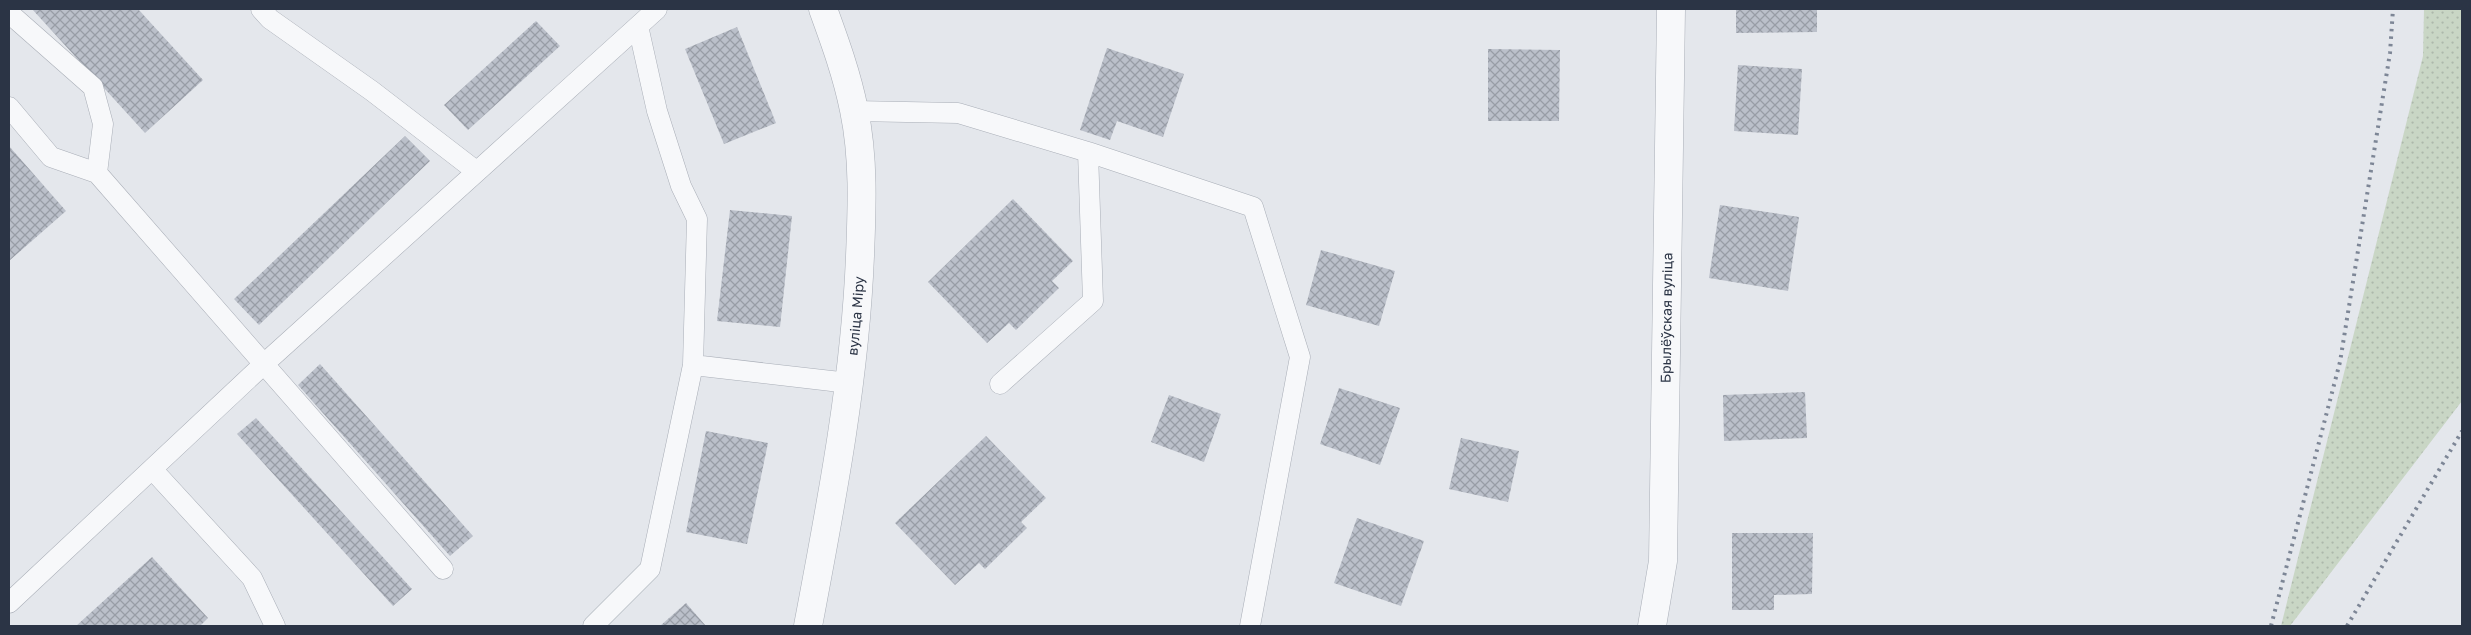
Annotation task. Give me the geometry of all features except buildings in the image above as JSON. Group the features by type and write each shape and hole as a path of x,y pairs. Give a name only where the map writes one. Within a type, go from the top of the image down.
{"street":[{"name":"вуліца Міру","path":"808,626 837,473 858,322 862,177 854,111 844,70 823,9"},
{"name":"Брылёўская вуліца","path":"1652,626 1662,561 1671,9"}],"lane":[{"path":"261,9 270,19 372,91 476,171"},
{"path":"9,602 265,363 658,9"},
{"path":"9,13 92,88 103,124 97,173"},
{"path":"593,626 650,569 693,365 697,219 681,186 657,112 638,26"},
{"path":"9,107 52,157 97,173 443,569"},
{"path":"854,111 958,113 1088,152 1253,207 1300,357 1250,626"},
{"path":"1000,384 1093,301 1088,152"},
{"path":"693,365 849,383"},
{"path":"152,469 252,578 275,626"}],"green space":[{"path":"2424,9 2462,9 2462,401 2290,626 2281,626 2423,56"}],"railway":[{"path":"2271,626 2340,362 2390,53 2393,9"},
{"path":"2347,626 2462,431"}]}
